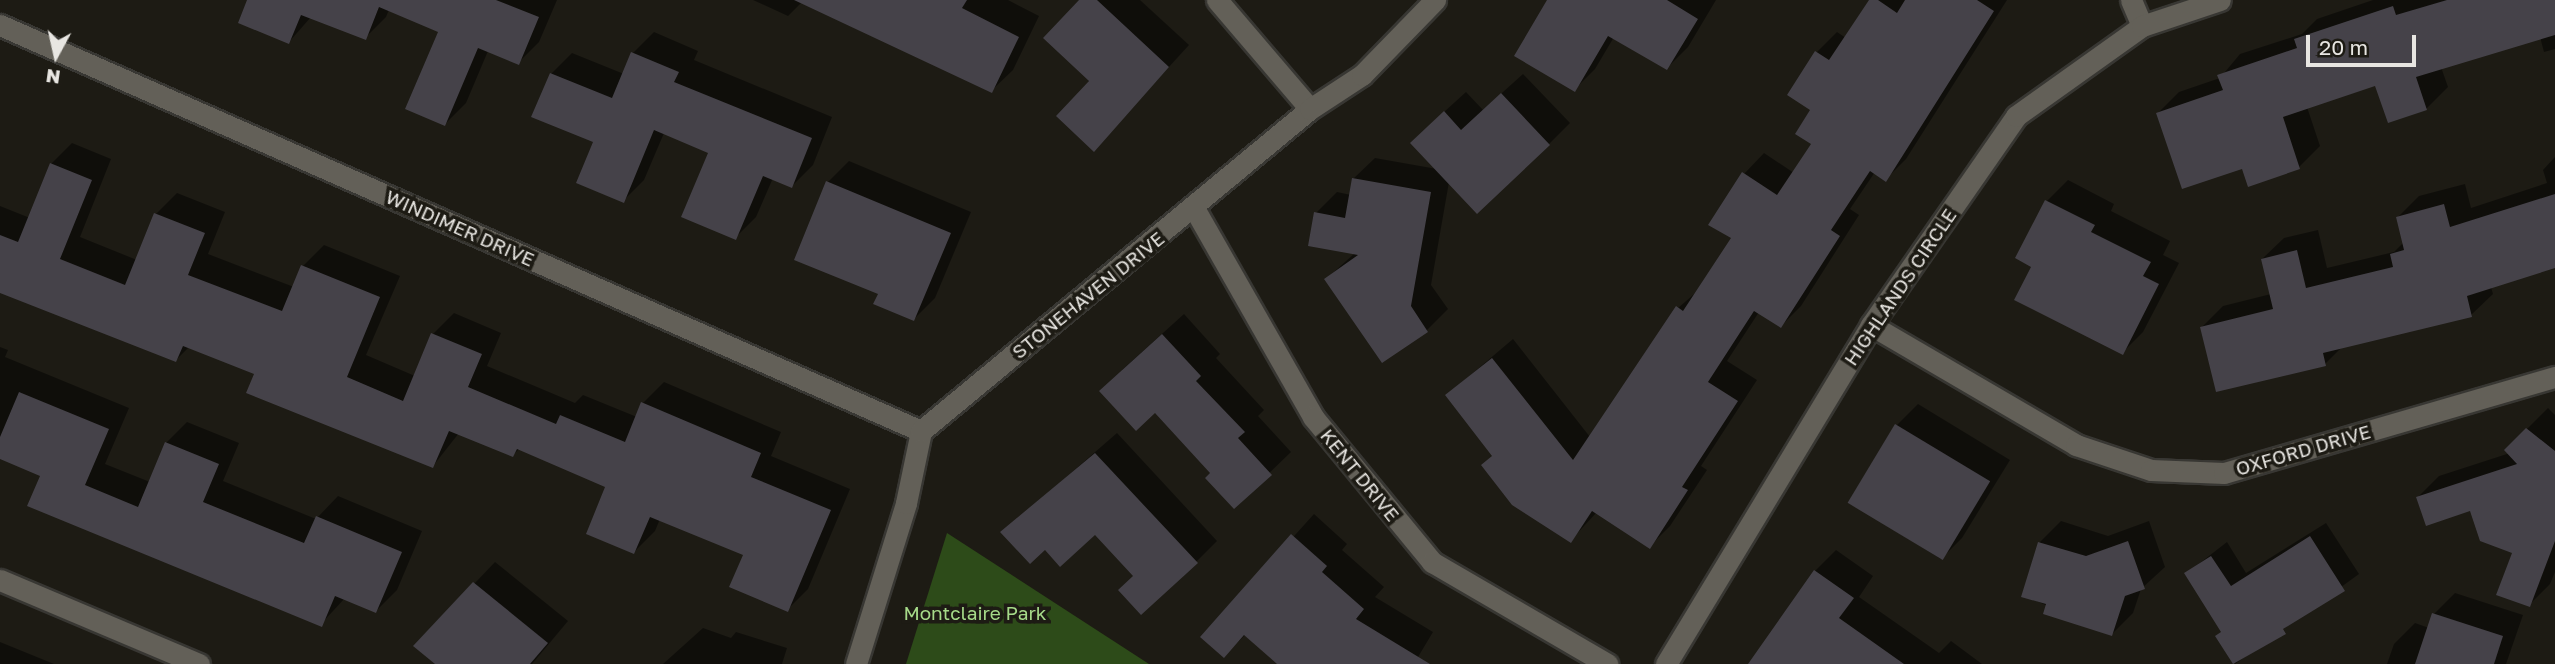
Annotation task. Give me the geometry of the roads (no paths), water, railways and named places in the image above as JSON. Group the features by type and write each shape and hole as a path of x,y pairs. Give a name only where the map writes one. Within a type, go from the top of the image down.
{"street":[{"path":"1217,0 1310,109"},
{"name":"STONEHAVEN DRIVE","path":"920,431 1194,208 1310,109 1362,75 1435,0"},
{"path":"2131,0 2142,26"},
{"name":"HIGHLANDS CIRCLE","path":"1667,664 1871,325 2016,116 2142,26 2220,0"},
{"name":"WINDIMER DRIVE","path":"0,25 920,431"},
{"name":"KENT DRIVE","path":"1194,208 1313,417 1432,562 1607,664"},
{"name":"OXFORD DRIVE","path":"1871,325 2076,445 2151,470 2224,473 2555,377"},
{"path":"856,664 906,503 920,431"},
{"path":"0,580 199,664"}],"park label":[{"name":"Montclaire Park","path":"975,613"}]}
